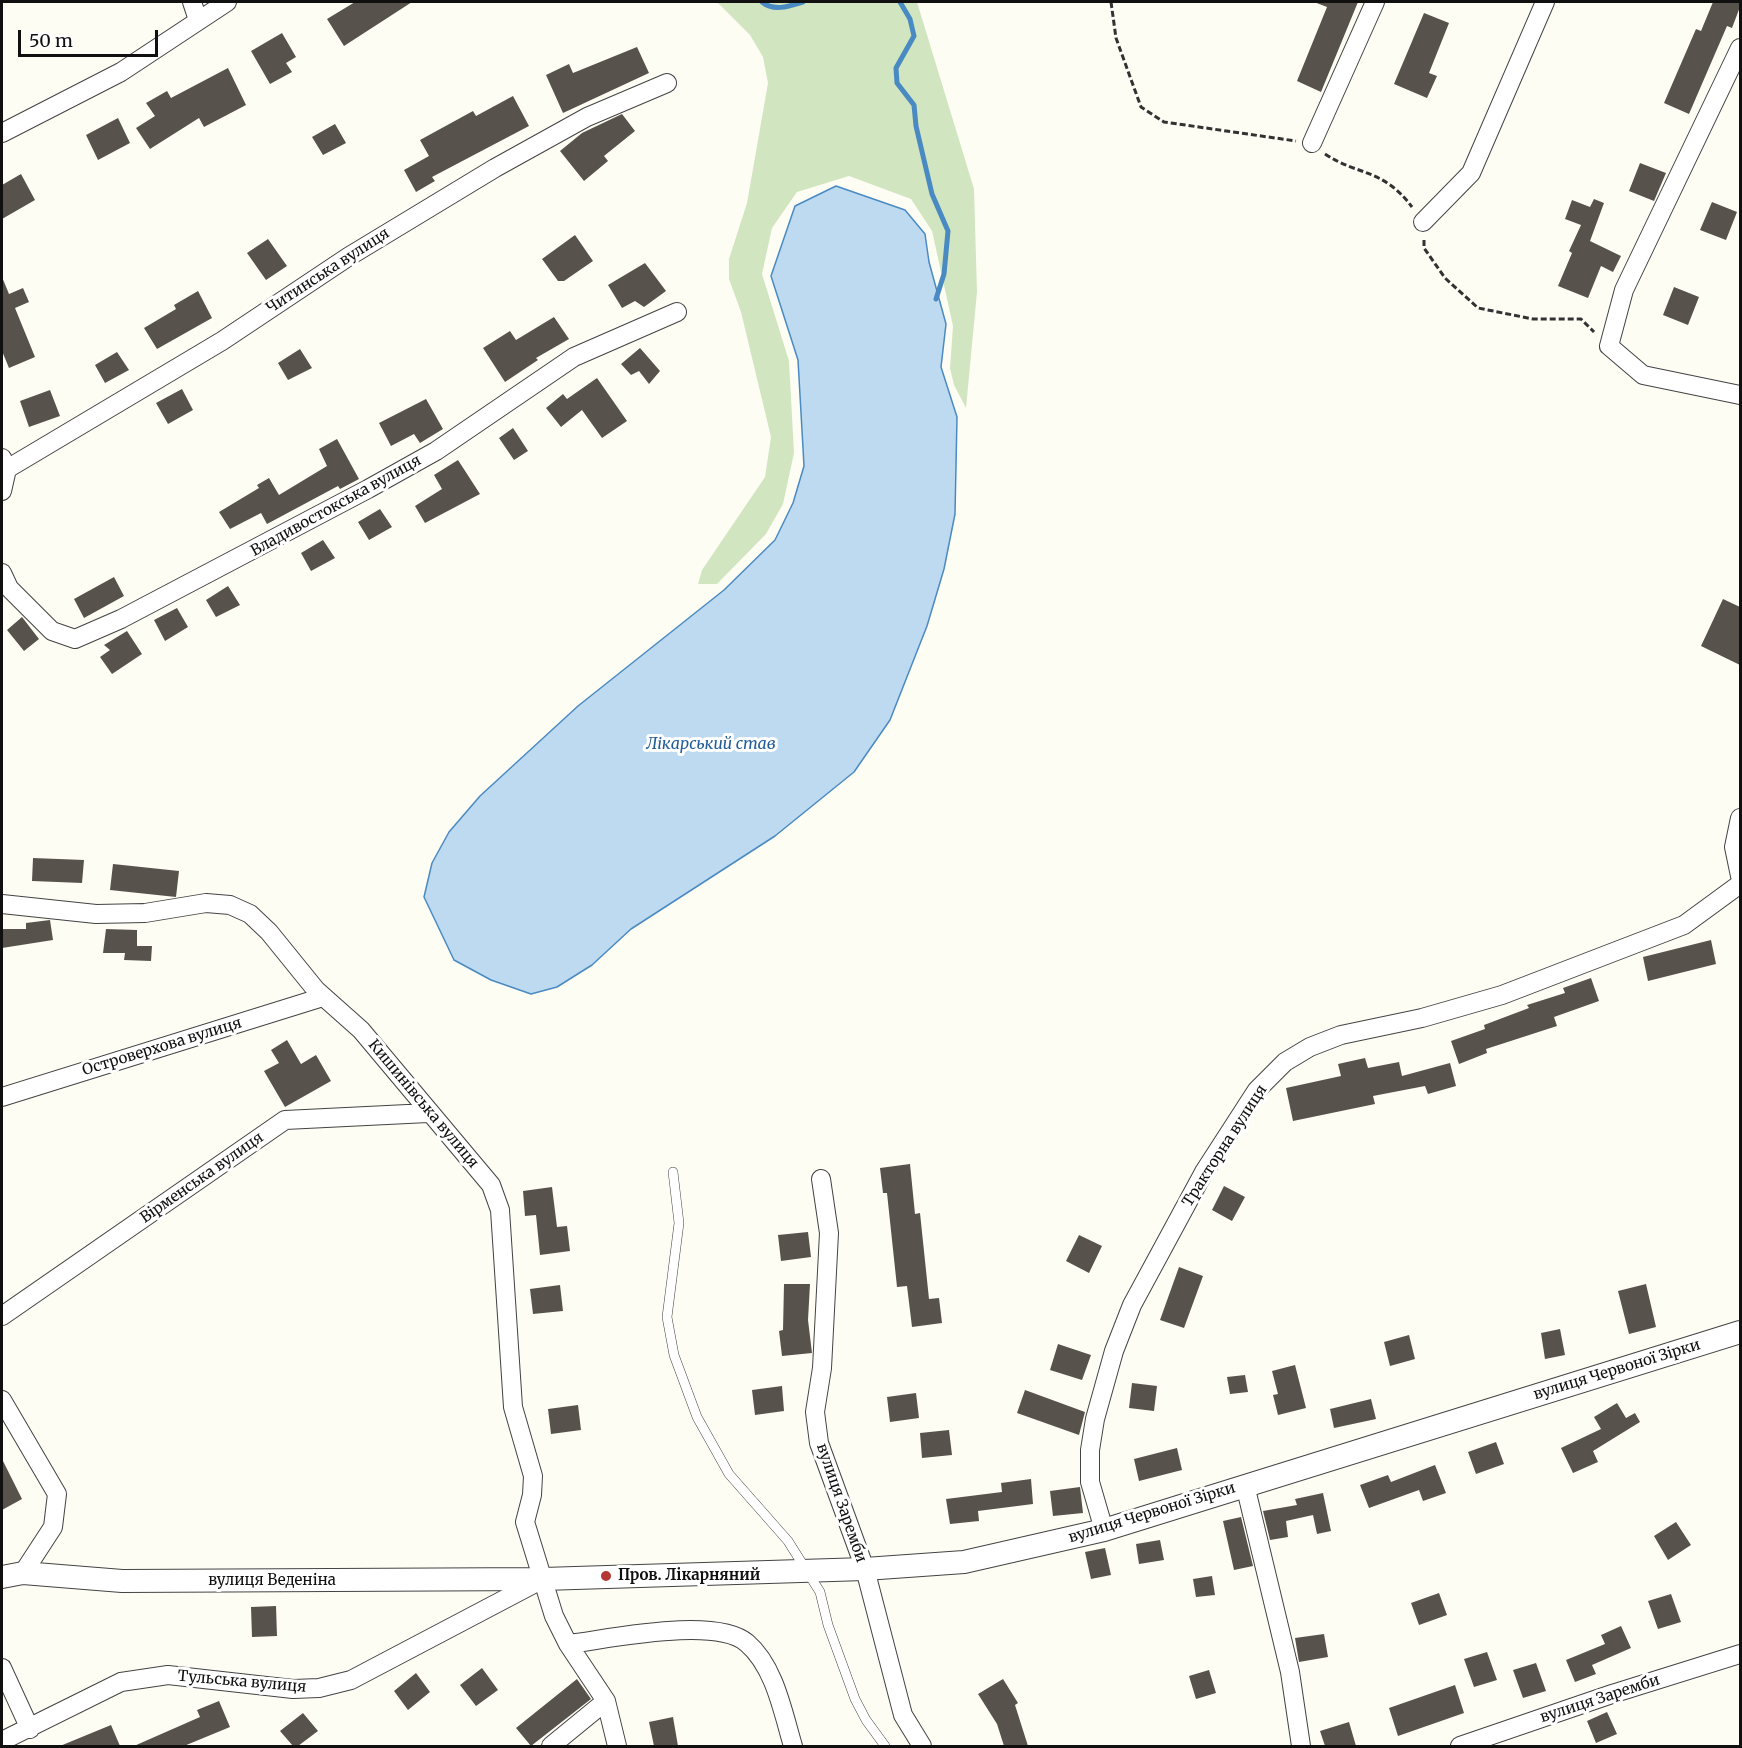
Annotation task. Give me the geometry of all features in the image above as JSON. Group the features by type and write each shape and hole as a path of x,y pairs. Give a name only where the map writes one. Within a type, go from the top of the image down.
{"street":[{"path":"192,2 198,20"},
{"path":"2,133 121,72 227,2"},
{"path":"1312,143 1375,2"},
{"path":"1424,222 1471,173 1545,2"},
{"path":"1740,48 1624,290 1609,346 1643,375 1740,394"},
{"name":"Читинська вулиця","path":"4,463 222,341 348,256 495,168 587,117 667,83"},
{"name":"Владивостокська вулиця","path":"2,573 9,588 52,631 75,639 120,619 369,489 436,451 574,357 677,312"},
{"path":"2,491 4,463"},
{"path":"1740,818 1734,847 1740,876"},
{"name":"Тракторна вулиця","path":"1104,1530 1090,1482 1090,1450 1095,1419 1114,1351 1132,1305 1204,1172 1257,1090 1285,1062 1310,1047 1341,1035 1422,1018 1502,995 1684,925 1740,884"},
{"name":"Кишинівська вулиця","path":"2,904 96,914 145,913 206,903 230,905 249,914 268,932 323,997 361,1030 428,1113 491,1185 500,1210 513,1407 533,1476 532,1495 525,1522 554,1616 568,1644 606,1701 617,1746"},
{"name":"Островерхова вулиця","path":"2,1097 323,997"},
{"name":"Вірменська вулиця","path":"2,1316 285,1120 428,1113"},
{"name":"вулиця Заремби","path":"821,1179 829,1233 822,1368 814,1412 819,1443 865,1569 896,1695 903,1715 921,1746"},
{"name":"вулиця Червоної Зірки","path":"543,1579 865,1569 964,1562 1104,1530 1740,1333"},
{"path":"2,1400 57,1494 53,1527 12,1575"},
{"path":"1245,1485 1290,1672 1301,1746"},
{"name":"вулиця Веденіна","path":"12,1575 122,1581 543,1579"},
{"name":"Тульська вулиця","path":"2,1741 121,1682 168,1675 293,1689 320,1688 351,1680 543,1579"},
{"path":"568,1644 702,1628 727,1632 747,1643 763,1663 775,1688 793,1746"},
{"name":"вулиця Заремби","path":"1460,1746 1612,1694 1740,1654"},
{"path":"2,1668 30,1729"},
{"path":"551,1746 606,1701"}],"lane":[{"path":"673,1172 679,1223 668,1317 674,1355 697,1416 729,1474 772,1520 820,1592 828,1624 855,1699 866,1720 885,1746"}],"path":[{"path":"1111,2 1116,38 1140,107 1164,122 1256,137 1312,143 1327,156 1375,174 1401,192 1424,222 1424,248 1445,278 1478,308 1533,319 1581,319 1609,346"}],"green space":[{"path":"717,2 917,2 974,189 977,292 966,408 954,385 950,368 953,326 932,231 911,199 849,176 797,192 772,228 762,274 789,361 794,453 783,504 766,534 717,584 698,584 702,570 765,477 771,437 741,312 729,279 729,259 747,203 768,83 763,57 750,35"}],"water":[{"name":"Лікарський став","path":"836,186 905,210 925,234 929,262 946,324 941,367 957,417 955,514 944,569 927,626 890,720 854,772 775,836 631,929 592,965 557,987 531,994 491,980 454,960 424,897 432,863 449,832 480,796 578,706 724,590 775,540 793,503 804,466 798,360 771,276 795,206"}],"building":[{"path":"355,2 412,2 344,46 327,19"},
{"path":"1314,2 1358,2 1321,92 1297,81 1327,7"},
{"path":"1713,2 1740,2 1740,7 1732,28 1727,26 1689,114 1664,103 1696,29 1701,31"},
{"path":"1424,13 1449,23 1429,73 1437,76 1427,98 1394,84"},
{"path":"282,33 296,57 286,63 292,72 270,84 251,51"},
{"path":"637,47 649,73 563,113 546,75 569,64 573,73"},
{"path":"228,68 246,105 204,127 199,118 150,149 136,128 155,116 146,103 167,91 171,98"},
{"path":"513,96 529,126 432,177 435,181 416,192 404,170 429,156 420,140 473,111 476,116"},
{"path":"622,114 635,131 604,156 608,161 584,181 560,151 582,133"},
{"path":"118,118 130,143 98,160 86,135"},
{"path":"335,124 346,143 323,155 312,137"},
{"path":"1640,163 1666,173 1654,201 1629,191"},
{"path":"21,174 35,200 2,219 2,185"},
{"path":"1594,199 1604,203 1590,241 1621,256 1613,272 1601,266 1588,298 1558,286 1572,253 1569,251 1581,225 1565,219 1572,200 1590,207"},
{"path":"1712,202 1737,212 1726,240 1700,230"},
{"path":"575,235 593,261 564,281 558,281 542,259"},
{"path":"268,239 287,266 266,280 247,253"},
{"path":"645,263 666,291 644,307 635,301 622,308 608,285"},
{"path":"2,277 9,294 23,288 29,302 15,308 35,357 9,368 2,351"},
{"path":"1674,287 1699,297 1688,325 1663,315"},
{"path":"198,291 212,318 157,349 144,328 176,309 174,305"},
{"path":"554,317 569,339 536,358 538,360 505,382 483,348 510,331 516,340"},
{"path":"640,348 660,371 649,384 639,371 631,375 621,364"},
{"path":"300,349 312,368 288,380 278,363"},
{"path":"117,352 129,370 105,383 95,365"},
{"path":"597,378 627,421 602,438 582,410 561,427 546,408 563,394 567,399"},
{"path":"182,389 193,410 168,424 156,403"},
{"path":"50,390 60,416 29,427 20,401"},
{"path":"426,399 443,429 420,443 414,434 391,446 379,423"},
{"path":"513,428 528,451 514,460 499,438"},
{"path":"337,439 359,479 340,489 338,486 267,524 261,513 230,529 219,512 259,488 257,485 269,478 279,495 327,466 319,449"},
{"path":"458,460 480,494 425,523 415,506 442,489 434,475"},
{"path":"380,509 392,527 369,540 358,522"},
{"path":"323,540 335,558 311,571 301,553"},
{"path":"114,577 124,596 84,618 74,599"},
{"path":"228,586 240,605 216,617 206,600"},
{"path":"1723,599 1740,607 1740,665 1701,646"},
{"path":"177,608 188,627 165,641 154,620"},
{"path":"22,617 39,639 24,651 7,630"},
{"path":"127,631 142,654 112,674 100,657 110,650 104,645"},
{"path":"33,858 84,860 82,883 32,881"},
{"path":"113,864 179,871 176,897 110,890"},
{"path":"50,920 53,940 2,948 2,929 26,929 26,923"},
{"path":"106,929 137,930 137,946 152,946 151,961 124,960 125,953 103,953"},
{"path":"1711,940 1716,964 1648,981 1643,957"},
{"path":"1591,978 1599,1001 1554,1017 1557,1026 1486,1049 1487,1053 1459,1064 1451,1041 1485,1029 1484,1025 1529,1008 1527,1005 1565,993 1563,988"},
{"path":"287,1040 301,1064 316,1055 331,1081 285,1107 264,1071 279,1063 271,1050"},
{"path":"1365,1058 1368,1068 1399,1062 1402,1076 1450,1063 1456,1086 1428,1094 1425,1086 1373,1096 1375,1104 1293,1121 1286,1088 1341,1076 1338,1064"},
{"path":"910,1164 915,1214 920,1213 929,1299 939,1298 942,1323 912,1327 907,1286 897,1287 887,1193 883,1193 880,1168"},
{"path":"1224,1186 1245,1197 1232,1221 1212,1210"},
{"path":"552,1187 557,1227 567,1226 570,1251 540,1255 536,1215 525,1216 523,1191"},
{"path":"808,1232 811,1257 781,1261 778,1235"},
{"path":"1079,1235 1102,1246 1089,1273 1066,1261"},
{"path":"1179,1267 1203,1276 1184,1328 1160,1320"},
{"path":"784,1284 810,1284 808,1320 812,1353 782,1356 779,1331 783,1330"},
{"path":"1646,1284 1656,1327 1629,1334 1618,1291"},
{"path":"560,1285 563,1311 533,1314 530,1289"},
{"path":"1560,1329 1565,1355 1545,1359 1541,1333"},
{"path":"1409,1335 1415,1359 1390,1366 1384,1342"},
{"path":"1058,1344 1091,1355 1082,1380 1050,1370"},
{"path":"1295,1365 1306,1408 1278,1415 1273,1395 1278,1394 1272,1371"},
{"path":"1245,1375 1248,1392 1230,1394 1227,1377"},
{"path":"1132,1383 1157,1386 1154,1411 1129,1408"},
{"path":"782,1386 784,1411 755,1415 752,1390"},
{"path":"1025,1390 1085,1412 1079,1435 1017,1413"},
{"path":"916,1393 919,1418 890,1422 887,1397"},
{"path":"1371,1399 1376,1419 1334,1428 1330,1409"},
{"path":"1617,1403 1626,1418 1635,1413 1640,1422 1593,1451 1598,1462 1573,1473 1561,1448 1601,1429 1594,1417"},
{"path":"578,1405 581,1430 551,1434 548,1409"},
{"path":"949,1430 952,1455 922,1458 920,1433"},
{"path":"1496,1442 1504,1464 1476,1474 1468,1452"},
{"path":"1177,1448 1182,1470 1139,1481 1134,1459"},
{"path":"2,1459 22,1499 2,1510"},
{"path":"1435,1465 1446,1493 1423,1501 1419,1490 1369,1508 1360,1485 1388,1475 1391,1482"},
{"path":"1031,1479 1033,1504 978,1511 979,1521 950,1524 946,1499 1002,1492 1001,1483"},
{"path":"1080,1487 1083,1513 1053,1516 1050,1491"},
{"path":"1323,1493 1331,1531 1317,1534 1313,1515 1286,1521 1288,1537 1270,1540 1263,1511 1297,1505 1295,1499"},
{"path":"1241,1517 1253,1566 1234,1570 1223,1521"},
{"path":"1676,1522 1691,1545 1668,1560 1654,1536"},
{"path":"1160,1540 1164,1560 1139,1564 1136,1544"},
{"path":"1105,1548 1111,1575 1091,1579 1085,1552"},
{"path":"1212,1576 1215,1595 1196,1597 1193,1579"},
{"path":"1439,1593 1447,1615 1419,1625 1411,1603"},
{"path":"1671,1594 1681,1622 1658,1629 1648,1601"},
{"path":"276,1606 277,1636 252,1637 251,1607"},
{"path":"1621,1626 1631,1648 1592,1665 1596,1674 1575,1682 1566,1660 1605,1644 1601,1635"},
{"path":"1324,1634 1328,1657 1299,1662 1295,1638"},
{"path":"1487,1652 1497,1680 1474,1687 1464,1659"},
{"path":"1536,1663 1546,1691 1523,1698 1513,1670"},
{"path":"482,1668 498,1690 476,1706 460,1685"},
{"path":"1209,1670 1216,1693 1196,1699 1189,1676"},
{"path":"416,1673 430,1692 408,1710 394,1691"},
{"path":"577,1679 591,1699 531,1746 516,1728"},
{"path":"1003,1679 1018,1703 1015,1705 1028,1746 1004,1746 997,1724 978,1694"},
{"path":"1455,1685 1464,1713 1398,1736 1389,1708"},
{"path":"219,1701 230,1727 184,1746 134,1746 200,1717 197,1710"},
{"path":"1607,1712 1617,1734 1596,1743 1587,1721"},
{"path":"303,1713 318,1731 298,1746 293,1746 280,1731"},
{"path":"673,1717 678,1746 654,1746 649,1722"},
{"path":"1349,1722 1356,1746 1325,1746 1320,1731"},
{"path":"111,1725 120,1746 60,1746"}],"waterway":[{"path":"762,2 772,7 803,2"},
{"path":"900,2 910,19 914,36 896,68 897,83 914,105 916,126 932,194 948,231 944,274 936,299"}],"place":[{"name":"Пров. Лікарняний","path":"606,1576"}]}
